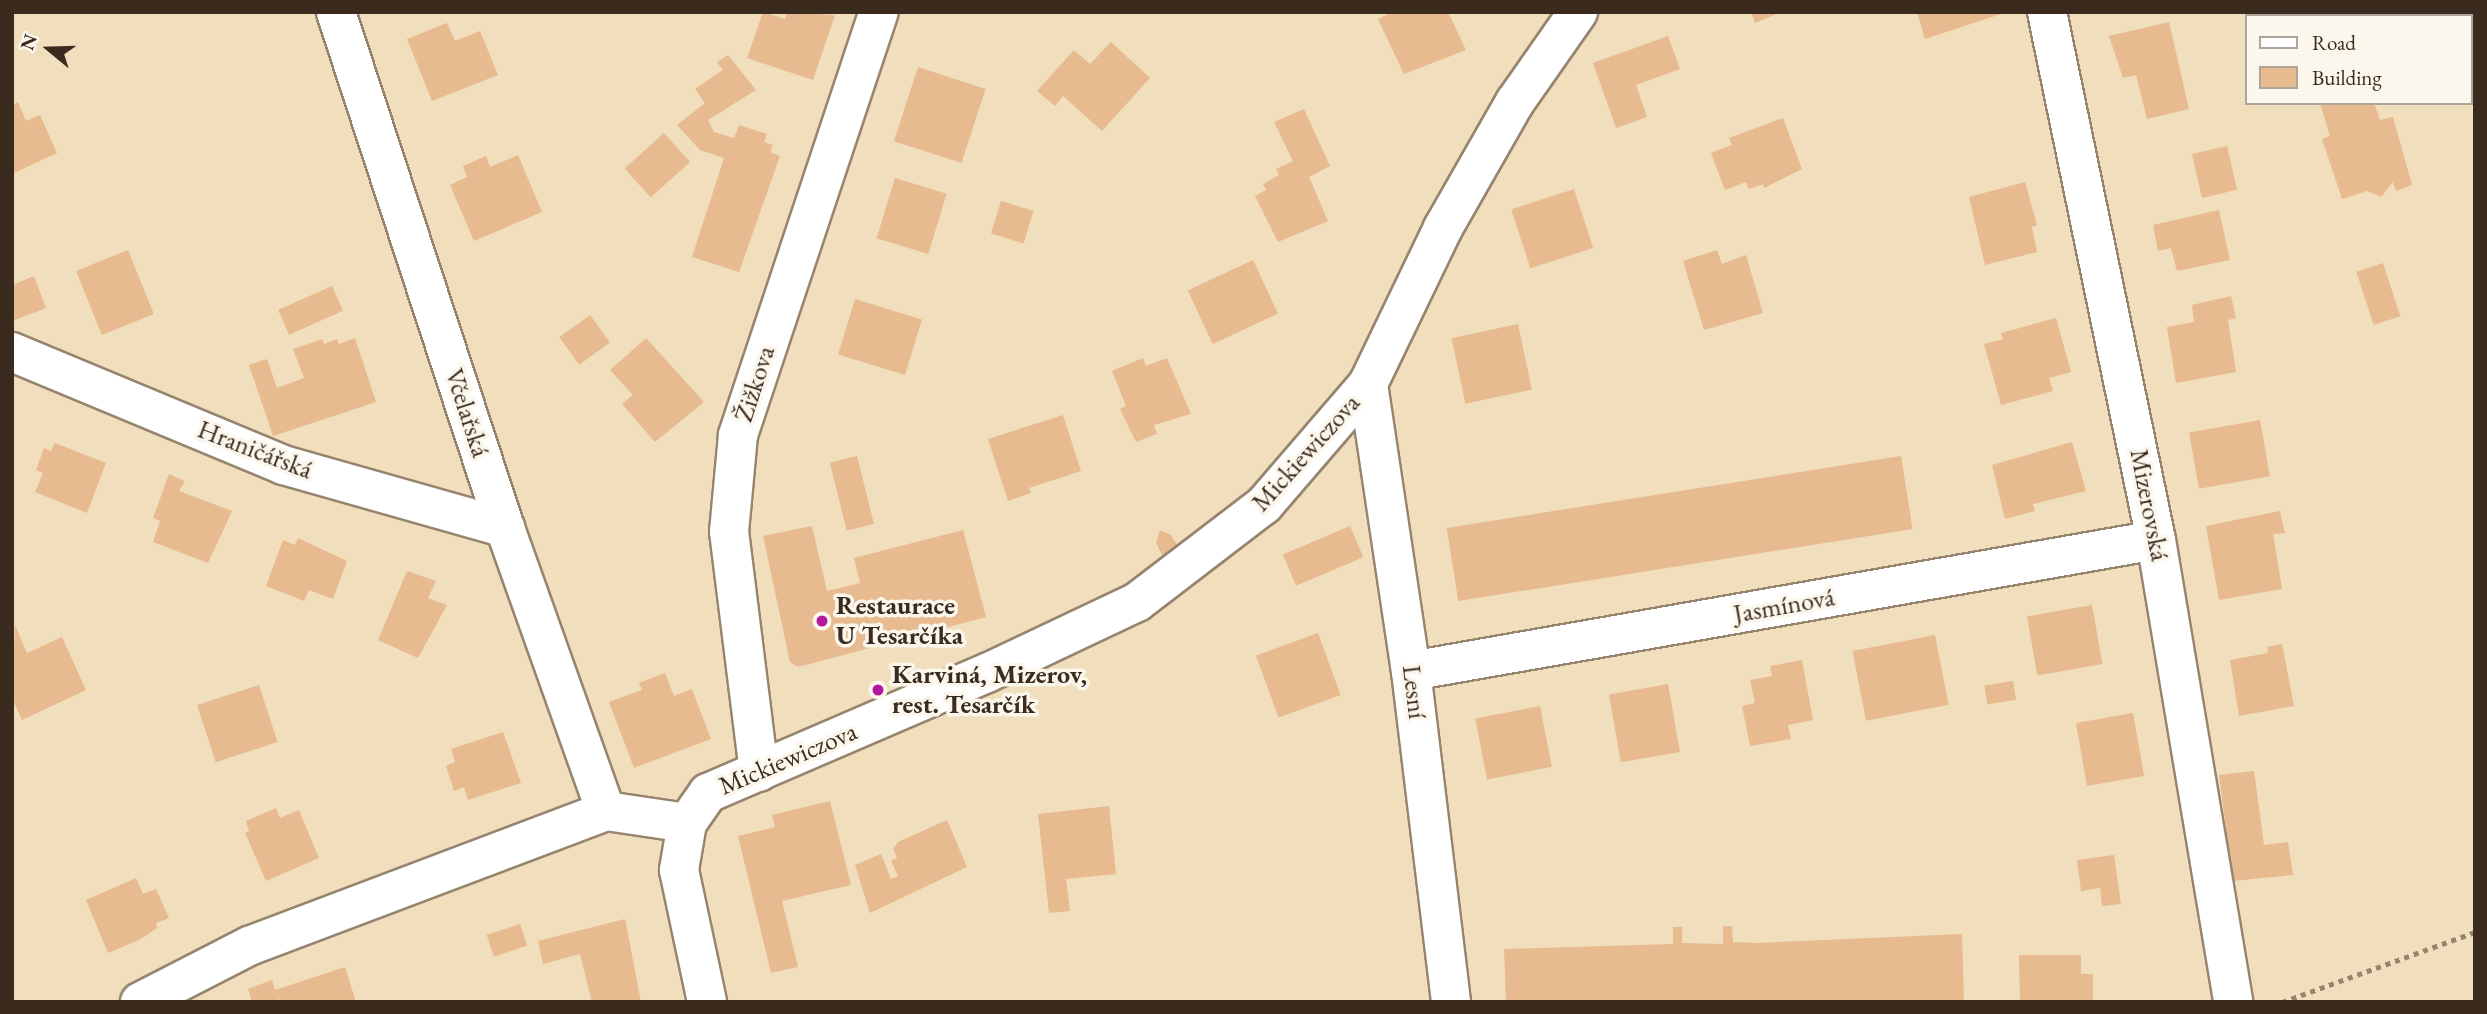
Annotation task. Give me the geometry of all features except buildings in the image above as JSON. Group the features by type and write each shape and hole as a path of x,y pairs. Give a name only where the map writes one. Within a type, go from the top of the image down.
{"street":[{"name":"Včelařská","path":"336,12 505,528 606,811"},
{"name":"Žižkova","path":"759,772 729,533 738,435 879,12"},
{"name":"Mickiewiczova","path":"687,823 708,793 1137,602 1264,505 1368,384 1443,228 1502,125 1578,12"},
{"name":"Mizerovská","path":"2047,12 2156,540 2232,1002"},
{"name":"Hraničářská","path":"12,352 283,465 505,528"},
{"name":"Lesní","path":"1368,384 1411,671 1451,1002"},
{"name":"Jasmínová","path":"1411,671 2156,540"},
{"path":"140,1002 249,946 606,811 687,823 679,870 707,1002"}],"path":[{"path":"2282,1002 2475,932"}],"place":[{"name":"Restaurace U Tesarčíka","path":"822,621"},
{"name":"Karviná, Mizerov, rest. Tesarčík","path":"878,690"}]}
